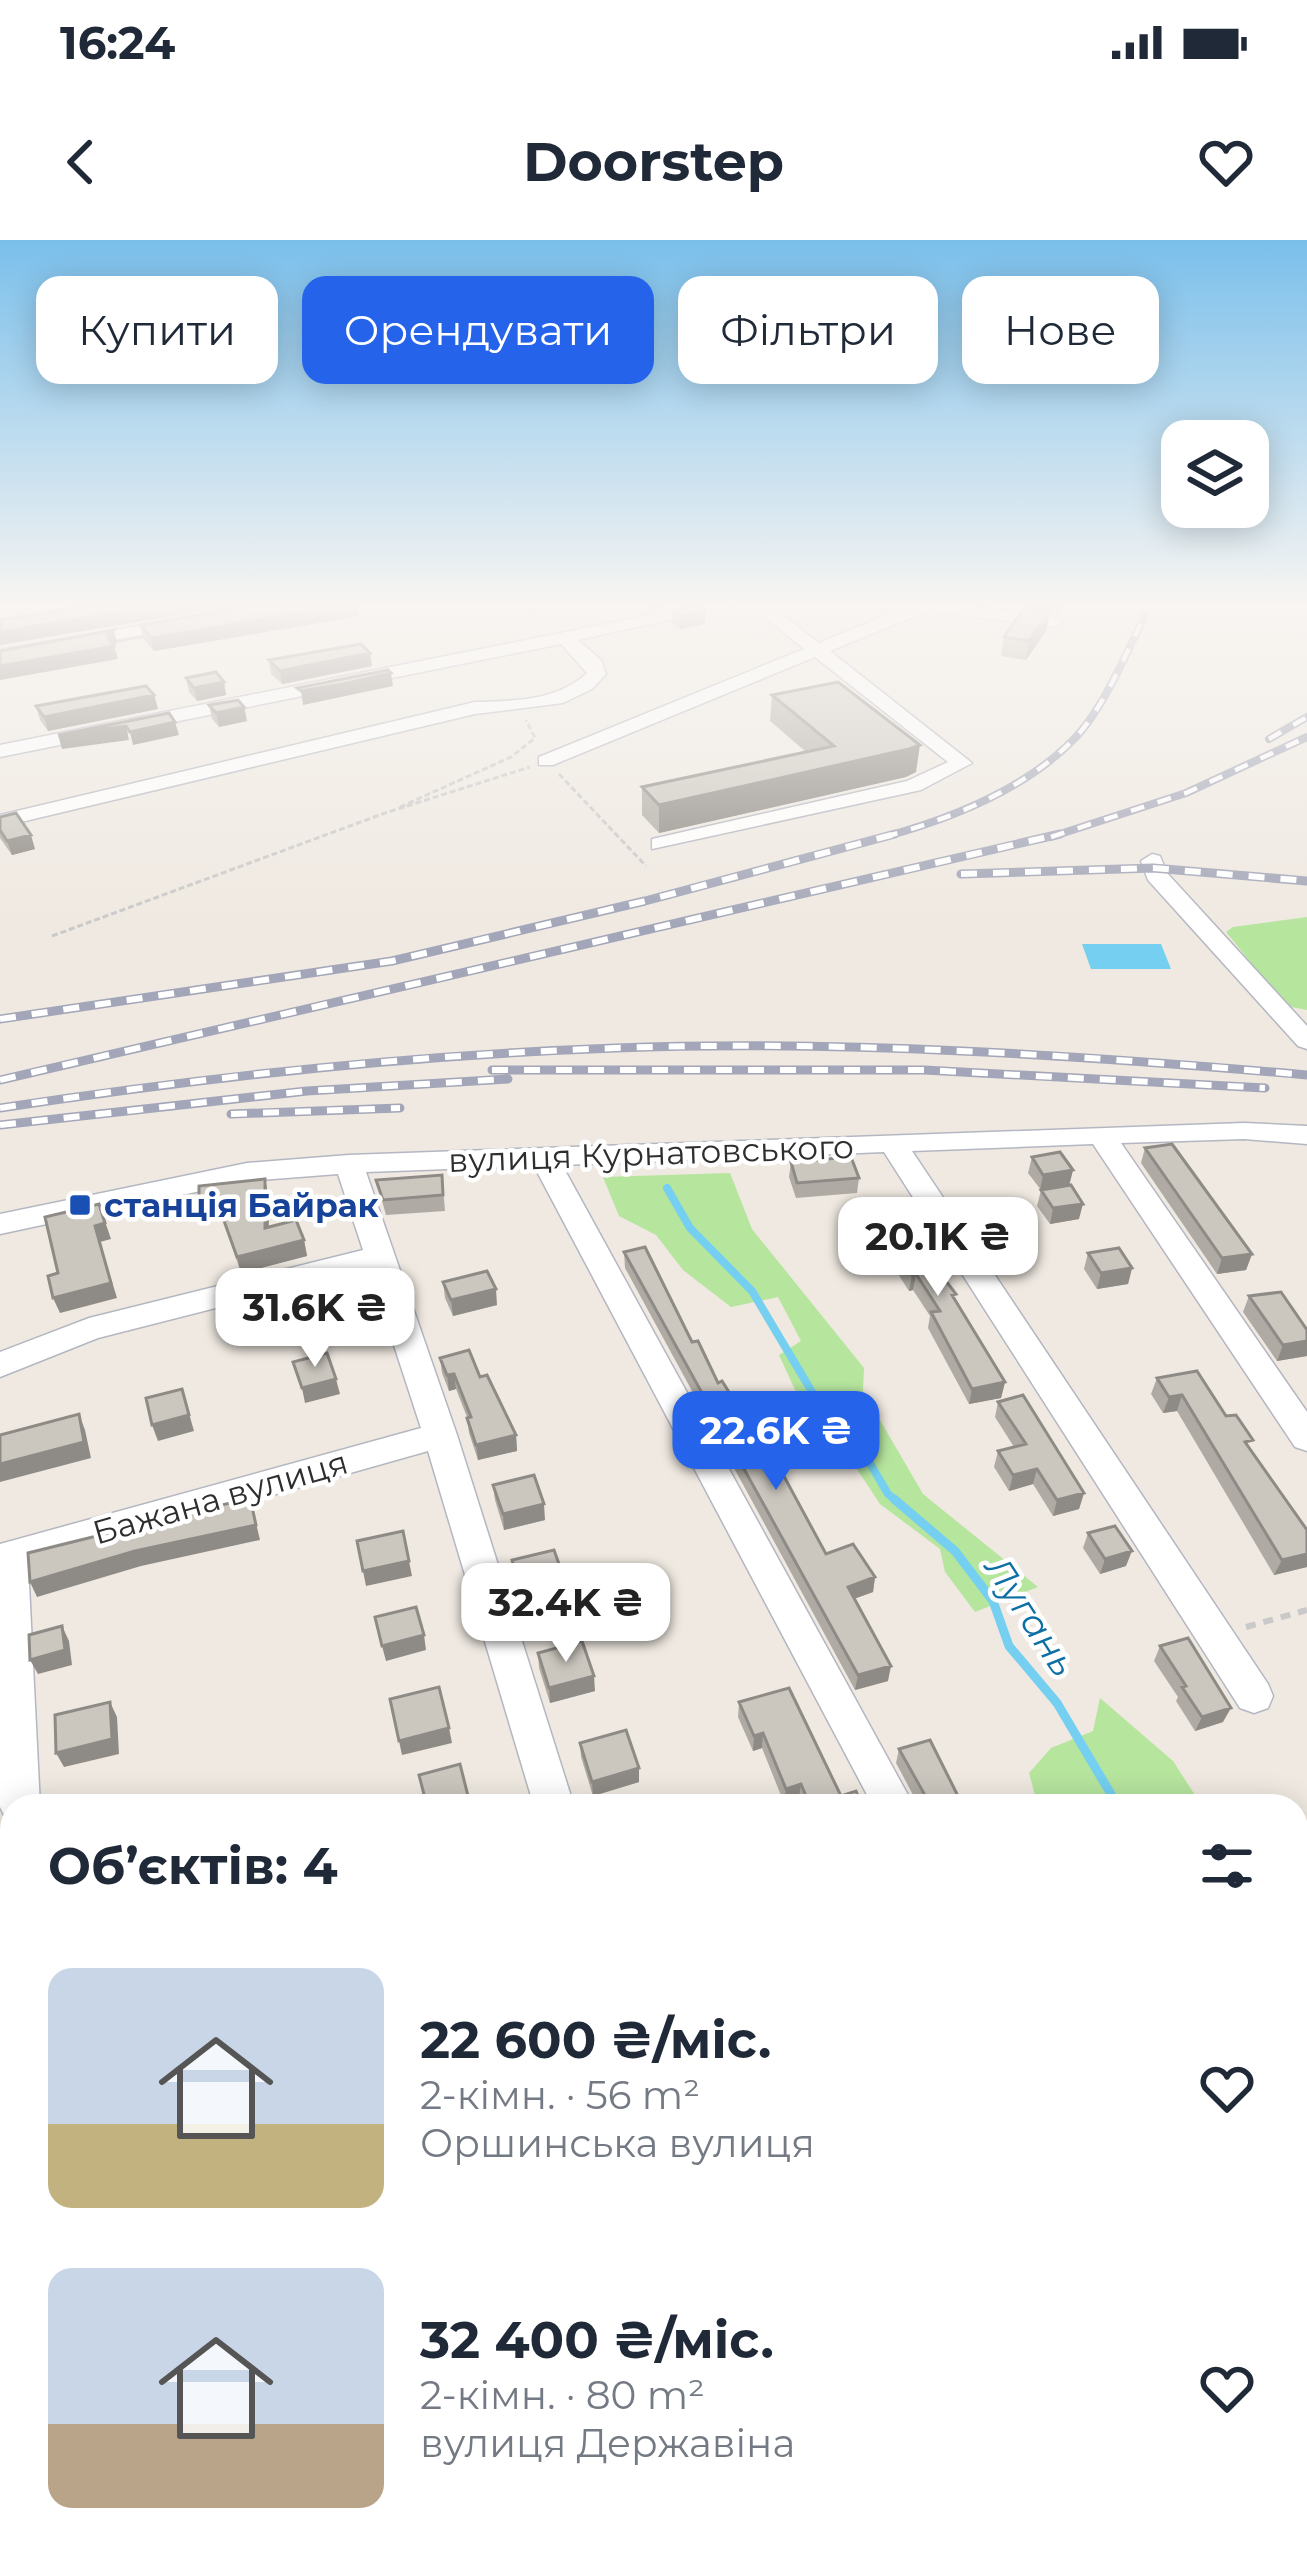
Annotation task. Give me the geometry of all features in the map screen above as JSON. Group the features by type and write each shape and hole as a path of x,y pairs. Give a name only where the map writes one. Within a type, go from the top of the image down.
{"street":[{"path":"0,751 198,711"},
{"path":"0,821 460,711"},
{"path":"546,761 678,711"},
{"path":"660,844 914,786 962,763 894,711"},
{"path":"1152,861 1156,875 1307,1041"},
{"name":"вулиця Курнатовського","path":"0,1224 247,1172 349,1164 1101,1135 1244,1131 1306,1135"},
{"path":"1101,1135 1307,1438"},
{"path":"892,1142 1254,1696"},
{"path":"544,1158 888,1794"},
{"path":"349,1164 440,1436 550,1794"},
{"path":"0,1365 89,1329 380,1256"},
{"name":"Бажана вулиця","path":"5,1557 440,1436"},
{"path":"5,1557 19,1794"}],"path":[{"path":"52,936 385,813 511,758 529,745 536,731 517,711"},
{"path":"385,813 546,761 646,866"},
{"path":"1217,1634 1307,1610"}],"green space":[{"path":"1307,917 1307,1010 1286,1006 1226,932 1233,927"},
{"path":"730,1173 752,1229 864,1368 863,1391 923,1494 1038,1587 975,1612 945,1572 940,1549 880,1504 820,1413 795,1390 779,1355 801,1341 778,1297 731,1307 683,1270 656,1235 619,1216 603,1177"},
{"path":"1100,1698 1173,1761 1194,1794 1035,1794 1029,1773 1051,1748 1093,1731"}],"water":[{"path":"1082,944 1161,944 1171,969 1091,969"}],"building":[{"path":"792,711 876,711 920,745 659,805 642,787 834,746"},
{"path":"169,713 175,722 130,732 126,726 58,735"},
{"path":"16,813 31,835 7,841 0,830 0,817"},
{"path":"1172,1144 1252,1254 1222,1258 1145,1148"},
{"path":"1060,1152 1073,1170 1043,1175 1032,1157"},
{"path":"851,1157 859,1178 797,1183 791,1162"},
{"path":"442,1175 443,1195 383,1200 376,1180"},
{"path":"265,1179 265,1228 296,1220 304,1240 237,1257 218,1204 199,1206 199,1186"},
{"path":"1071,1185 1083,1204 1053,1208 1041,1190"},
{"path":"99,1204 105,1223 95,1226 111,1283 53,1298 48,1276 58,1273 45,1217"},
{"path":"903,1212 1005,1382 972,1389 931,1312 940,1311 916,1274 912,1275 886,1237 869,1239 859,1219"},
{"path":"645,1247 692,1342 698,1341 718,1383 722,1381 742,1413 761,1459 773,1456 826,1554 853,1544 875,1577 848,1587 891,1666 858,1675 624,1252"},
{"path":"1119,1248 1132,1268 1101,1273 1088,1253"},
{"path":"487,1271 496,1289 451,1300 443,1282"},
{"path":"1281,1292 1307,1330 1307,1341 1283,1345 1249,1296"},
{"path":"469,1350 480,1377 487,1375 516,1435 476,1445 454,1374 447,1375 440,1358"},
{"path":"327,1353 336,1379 302,1388 293,1362"},
{"path":"1197,1371 1226,1416 1236,1415 1253,1440 1245,1442 1307,1530 1307,1554 1282,1560 1182,1395 1169,1397 1157,1378"},
{"path":"182,1389 189,1415 152,1425 146,1398"},
{"path":"1023,1395 1084,1493 1057,1500 1037,1469 1013,1475 998,1451 1026,1444 998,1402"},
{"path":"79,1414 84,1442 0,1464 0,1435"},
{"path":"534,1475 544,1504 503,1514 493,1485"},
{"path":"250,1498 256,1525 135,1551 30,1582 28,1553"},
{"path":"1115,1526 1132,1551 1105,1559 1088,1533"},
{"path":"403,1531 409,1561 363,1571 357,1541"},
{"path":"554,1550 565,1581 522,1593 512,1560"},
{"path":"416,1607 424,1635 382,1646 375,1617"},
{"path":"62,1626 65,1650 30,1660 29,1635"},
{"path":"1188,1638 1231,1708 1202,1717 1182,1687 1186,1686 1160,1646"},
{"path":"582,1641 594,1676 549,1688 538,1653"},
{"path":"439,1687 449,1728 399,1741 390,1699"},
{"path":"789,1688 840,1794 805,1794 801,1784 786,1789 763,1733 754,1736 739,1702"},
{"path":"110,1702 112,1739 56,1753 55,1715"},
{"path":"626,1730 639,1768 592,1782 580,1743"},
{"path":"930,1740 957,1794 924,1794 899,1749"},
{"path":"460,1764 468,1794 424,1794 419,1775"}],"waterway":[{"name":"Лугань","path":"667,1188 690,1228 752,1291 818,1402 841,1414 888,1494 898,1502"},
{"name":"Лугань","path":"894,1499 955,1551 993,1601 1009,1646 1057,1703 1111,1794"}],"railway":[{"path":"885,837 1009,788 1054,758 1096,711"},
{"path":"1269,739 1307,717"},
{"path":"1051,837 1186,793 1307,737"},
{"path":"885,837 895,834"},
{"path":"0,1080 1060,834"},
{"path":"0,1019 392,961 645,901 885,837"},
{"path":"961,874 1153,868 1307,881"},
{"path":"0,1108 307,1069 616,1048 962,1051 1307,1075"},
{"path":"492,1070 924,1070 1265,1088"},
{"path":"0,1125 307,1091 508,1079"},
{"path":"231,1114 400,1108"}],"place":[{"name":"станція Байрак","path":"80,1205"}]}
